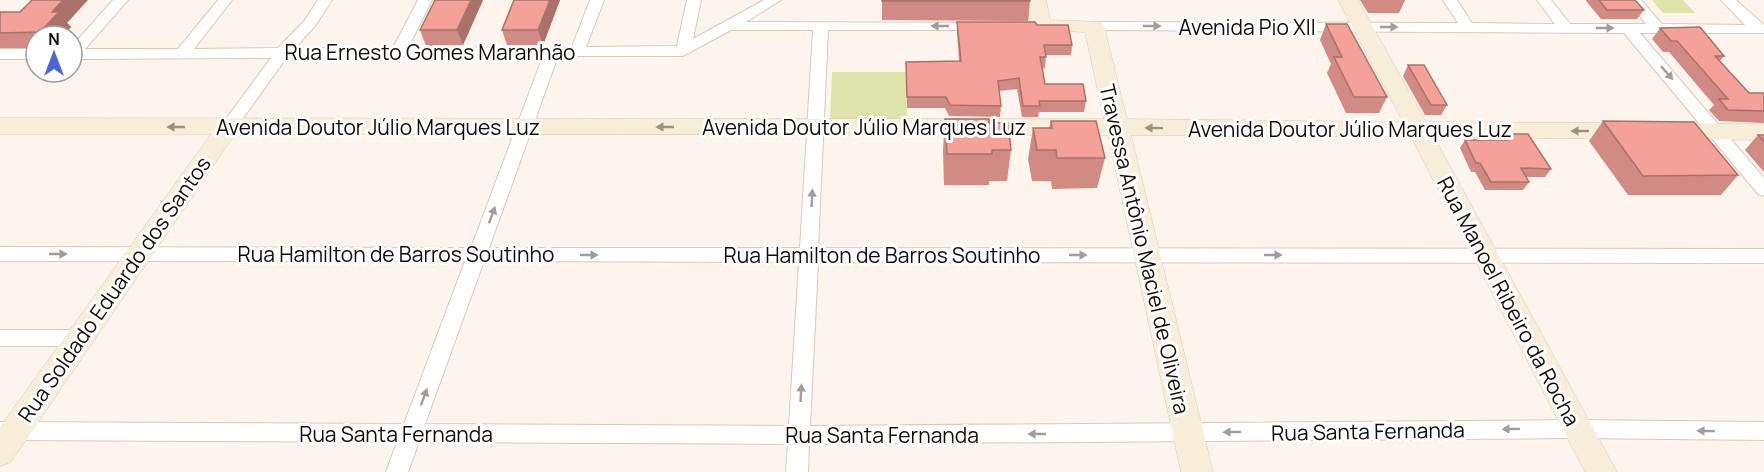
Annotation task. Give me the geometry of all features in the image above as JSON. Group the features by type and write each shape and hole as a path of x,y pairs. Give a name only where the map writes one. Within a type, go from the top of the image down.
{"street":[{"path":"84,42 121,0"},
{"path":"183,53 225,0"},
{"path":"228,127 282,53 309,23 325,0"},
{"path":"398,53 425,0"},
{"path":"578,52 597,0"},
{"path":"683,51 694,0"},
{"name":"Rua Ernesto Gomes Maranhão","path":"84,54 683,51 774,0"},
{"name":"Avenida Pio XII","path":"1036,0 1035,26 1761,29"},
{"name":"Rua Manoel Ribeiro da Rocha","path":"1348,0 1601,472"},
{"path":"1450,0 1468,28"},
{"path":"1544,0 1566,28"},
{"path":"1633,0 1658,29"},
{"path":"1728,0 1761,29"},
{"path":"729,26 995,26"},
{"path":"796,472 821,26"},
{"name":"Travessa Antônio Maciel de Oliveira","path":"1094,26 1197,472"},
{"path":"1629,29 1717,131 1764,190"},
{"path":"397,472 552,52"},
{"path":"1,56 24,55"},
{"name":"Avenida Doutor Júlio Marques Luz","path":"0,126 1117,127 1764,132"},
{"name":"Rua Soldado Eduardo dos Santos","path":"5,438 80,338 228,127"},
{"name":"Rua Hamilton de Barros Soutinho","path":"0,254 1764,256"},
{"path":"0,338 80,338"},
{"name":"Rua Santa Fernanda","path":"5,438 1578,429 1764,431"}],"green space":[{"path":"1652,0 1683,0 1695,13 1663,13"},
{"path":"832,72 906,72 907,120 830,121"}],"building":[{"path":"32,0 63,0 52,12 59,12 48,24 24,24 24,32 0,33 0,12 20,12"},
{"path":"435,0 471,0 457,30 420,30"},
{"path":"514,0 550,0 538,30 502,30"},
{"path":"1030,0 1030,1 882,1"},
{"path":"1599,0 1635,0 1644,10 1607,10"},
{"path":"957,22 1035,22 1037,25 1068,25 1072,45 1044,45 1046,57 1040,57 1045,84 1083,84 1086,101 1039,101 1040,106 1023,106 1019,78 998,81 1001,106 950,105 946,97 907,97 906,62 961,61"},
{"path":"1326,24 1347,24 1387,97 1354,97 1334,57 1342,57"},
{"path":"1700,27 1724,56 1715,56 1749,93 1764,93 1764,111 1728,110 1719,99 1728,99 1677,41 1671,41 1660,28"},
{"path":"1408,65 1424,65 1447,105 1431,105"},
{"path":"945,119 989,119 989,123 1008,123 1011,150 992,150 992,154 947,154"},
{"path":"1051,121 1096,121 1105,158 1057,158 1056,150 1037,150 1033,128 1052,128"},
{"path":"1603,121 1694,122 1738,175 1643,176"},
{"path":"1506,134 1528,134 1551,169 1521,168 1529,182 1491,182 1480,163 1476,163 1465,140 1509,140"}]}
